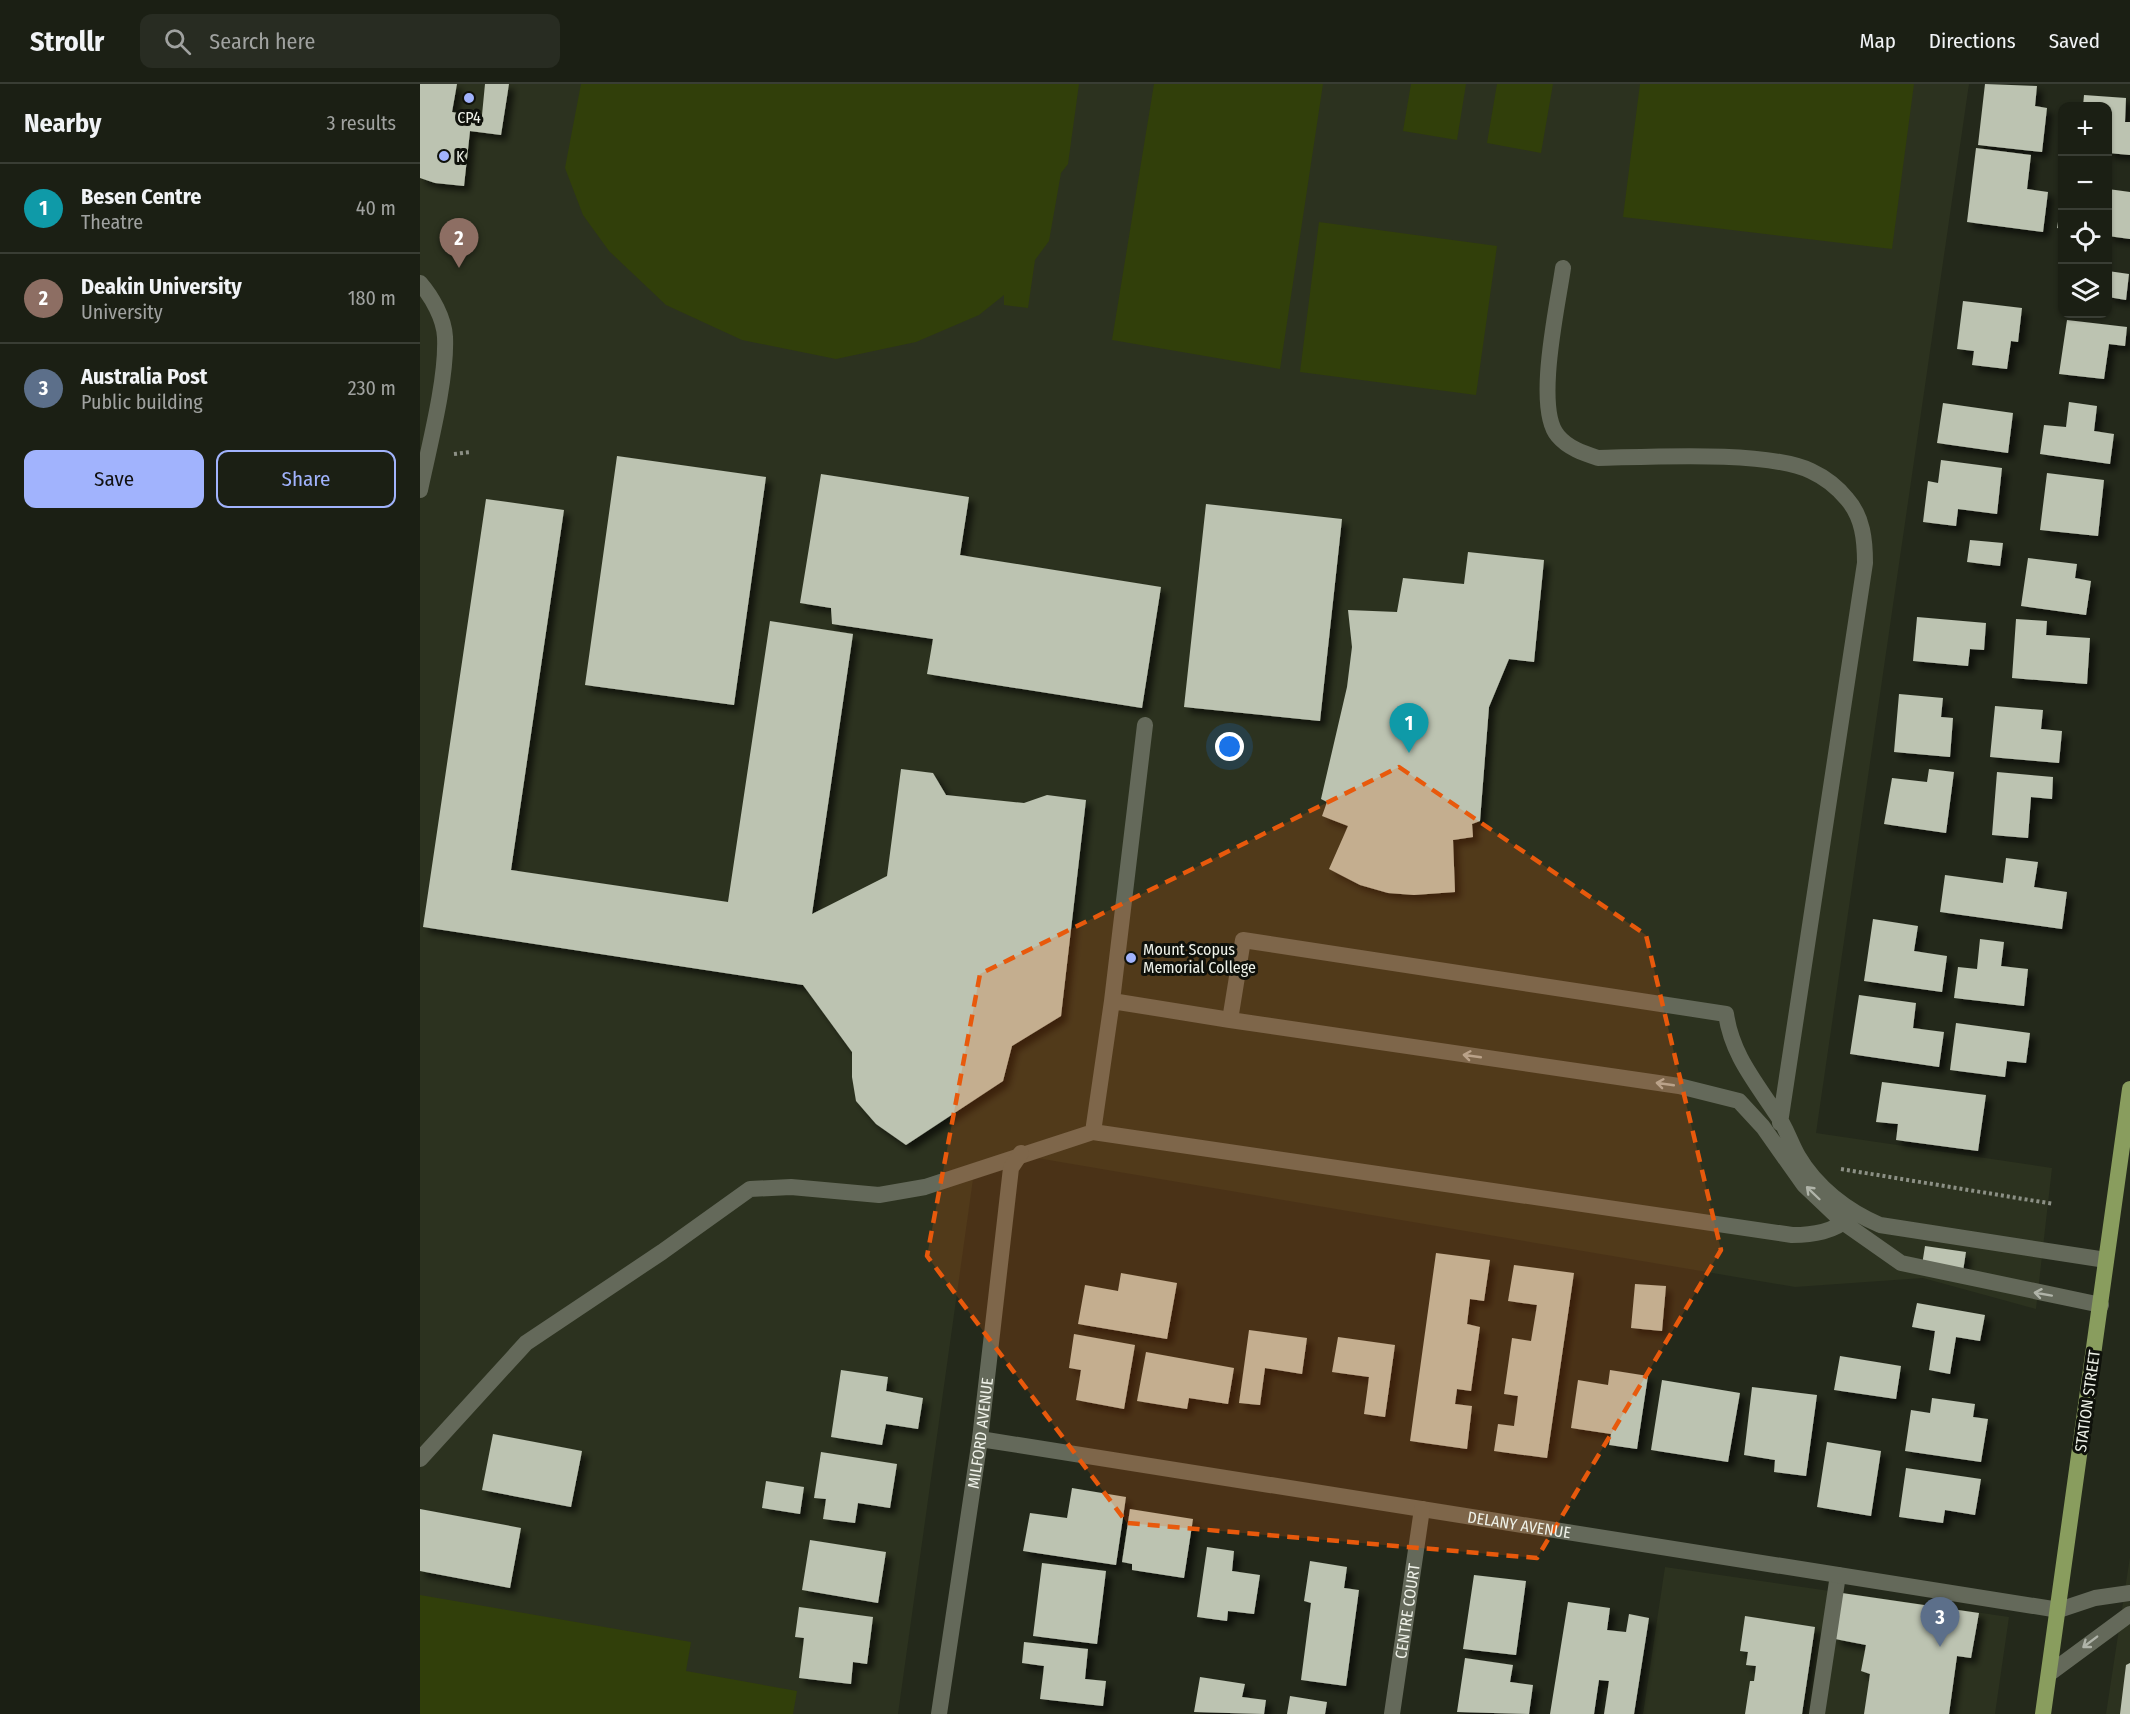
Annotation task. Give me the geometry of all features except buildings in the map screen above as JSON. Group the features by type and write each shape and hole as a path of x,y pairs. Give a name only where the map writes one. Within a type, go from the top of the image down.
{"main road":[{"name":"STATION STREET","path":"2043,1714 2130,1089"}],"street":[{"path":"1563,268 1548,373 1547,412 1557,435 1576,450 1598,458 1746,459 1810,471 1848,500 1859,520 1864,540 1864,563 1780,1118 1778,1148"},
{"path":"420,283 432,298 445,336 441,376 420,490"},
{"path":"1094,1132 1145,725"},
{"path":"1230,1020 1243,940 1726,1014 1729,1038 1780,1118 1798,1157 1848,1218 1880,1226 2106,1260"},
{"path":"1112,1001 1679,1086 1739,1101 1764,1127 1804,1185 1848,1218 1901,1263 2101,1305"},
{"path":"420,1459 526,1343 662,1252 750,1189 791,1187 879,1195 925,1187 1021,1153 1094,1132 1792,1235 1816,1235 1848,1218"},
{"name":"MILFORD AVENUE","path":"939,1714 980,1439 1011,1168 1021,1153"},
{"name":"DELANY AVENUE","path":"980,1439 2059,1610"},
{"name":"CENTRE COURT","path":"1392,1714 1422,1509"},
{"path":"1817,1714 1838,1575"},
{"path":"2059,1610 2095,1598 2130,1593"},
{"path":"2050,1672 2130,1614"}],"path":[{"path":"1834,1161 1842,1169 2054,1204"}],"highlighted area":[{"path":"1399,767 1646,935 1721,1250 1537,1558 1127,1523 927,1256 980,974"}],"shaded area":[{"name":"Mount Scopus Memorial College","path":"420,84 1969,84 1816,1133 2052,1168 2036,1309 1923,1278 1795,1287 1037,1158 973,1179 898,1714 420,1714"},
{"path":"2130,1557 2130,1714 2106,1714 2117,1642"},
{"path":"1665,1567 2009,1617 1995,1714 1643,1714"}],"green space":[{"path":"581,84 1079,84 1068,164 1061,173 1049,241 1035,260 1028,308 1004,305 1004,295 979,315 916,342 836,359 742,340 666,305 609,251 583,215 565,168"},
{"path":"1154,84 1323,84 1280,369 1112,340"},
{"path":"1411,84 1466,84 1457,140 1403,131"},
{"path":"1497,84 1553,84 1541,153 1487,143"},
{"path":"1640,84 1914,84 1892,249 1623,217"},
{"path":"1319,222 1497,246 1476,395 1300,372"},
{"path":"420,1595 691,1642 686,1671 797,1691 793,1714 420,1714"}],"place":[{"name":"CP4","path":"469,98"},
{"name":"K","path":"444,156"},
{"name":"Deakin University","path":"459,268"},
{"name":"Besen Centre","path":"1409,753"},
{"name":"Mount Scopus Memorial College","path":"1131,958"},
{"name":"Australia Post","path":"1940,1647"}]}
